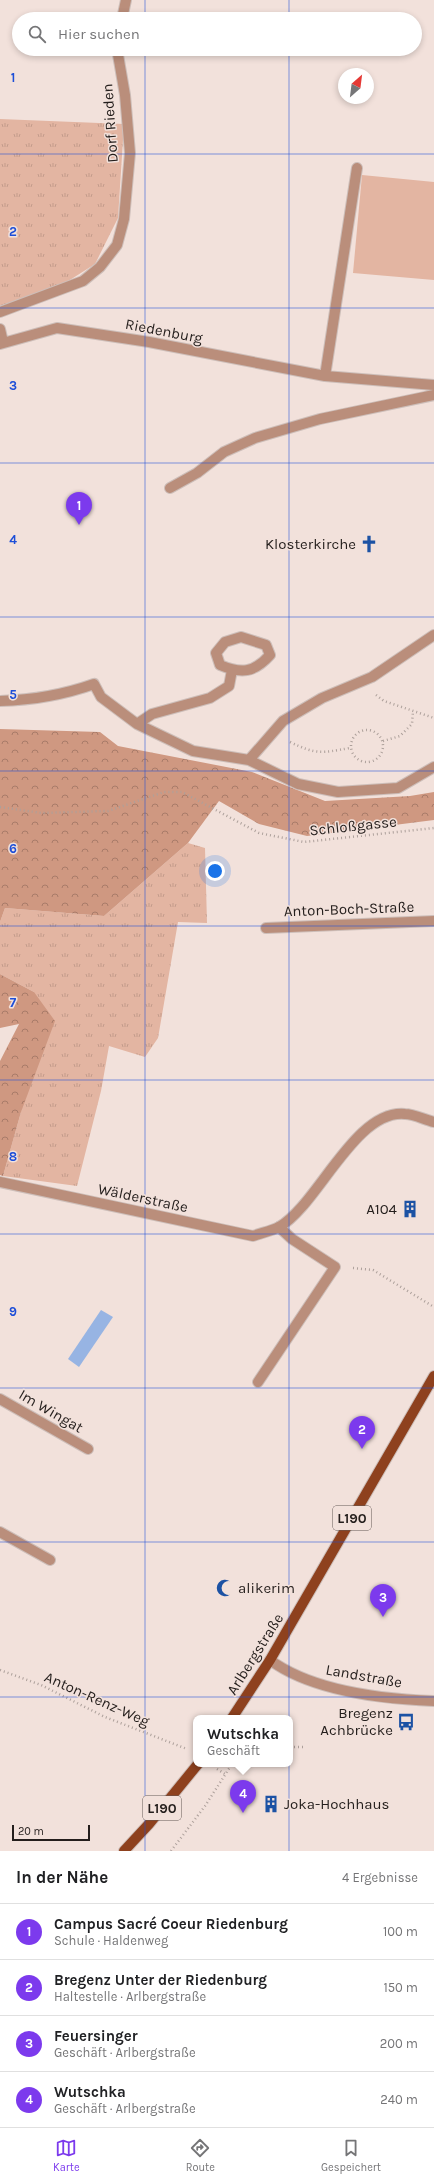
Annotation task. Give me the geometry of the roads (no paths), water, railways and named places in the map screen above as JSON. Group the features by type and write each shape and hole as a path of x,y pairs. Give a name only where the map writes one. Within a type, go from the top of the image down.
{"main road":[{"name":"Arlbergstraße","path":"234,1715 270,1660 434,1376"},
{"name":"L190","path":"124,1851 149,1824 196,1767"}],"street":[{"path":"123,12 126,0"},
{"name":"Dorf Rieden","path":"0,312 83,281 100,267 117,245 124,219 130,153 125,95 118,56"},
{"path":"325,376 357,168"},
{"path":"0,328 2,343"},
{"name":"Riedenburg","path":"2,343 57,328 148,342 325,376 434,385"},
{"path":"170,488 196,473 224,452 255,438 320,419 434,396"},
{"path":"249,760 283,721 316,702 372,678 434,635"},
{"path":"241,637 266,645 270,655 261,665 247,671 232,670 220,665 216,654 225,642 241,637"},
{"path":"137,724 152,714 210,698 229,686 232,670"},
{"path":"0,701 27,700 69,693 94,684 101,697 137,724 193,751 249,760 298,784 338,792 398,788 434,768"},
{"name":"Anton-Boch-Straße","path":"266,928 434,921"},
{"name":"Wälderstraße","path":"0,1182 253,1236 279,1227 304,1204 348,1149 378,1119 404,1113 434,1122"},
{"path":"258,1382 335,1267 292,1240 279,1227"},
{"name":"Im Wingat","path":"0,1399 88,1450"},
{"path":"0,1532 50,1560"},
{"name":"Landstraße","path":"270,1660 284,1670 330,1688 434,1701"}],"water":[{"path":"101,1310 113,1317 79,1367 68,1359"}],"place":[{"name":"Campus Sacré Coeur Riedenburg","path":"79,525"},
{"name":"Klosterkirche","path":"369,544"},
{"name":"A104","path":"410,1209"},
{"name":"Bregenz Unter der Riedenburg","path":"362,1449"},
{"name":"alikerim","path":"225,1588"},
{"name":"Feuersinger","path":"383,1617"},
{"name":"Bregenz Achbrücke","path":"406,1722"},
{"name":"Joka-Hochhaus","path":"271,1804"},
{"name":"Wutschka","path":"243,1813"}]}
